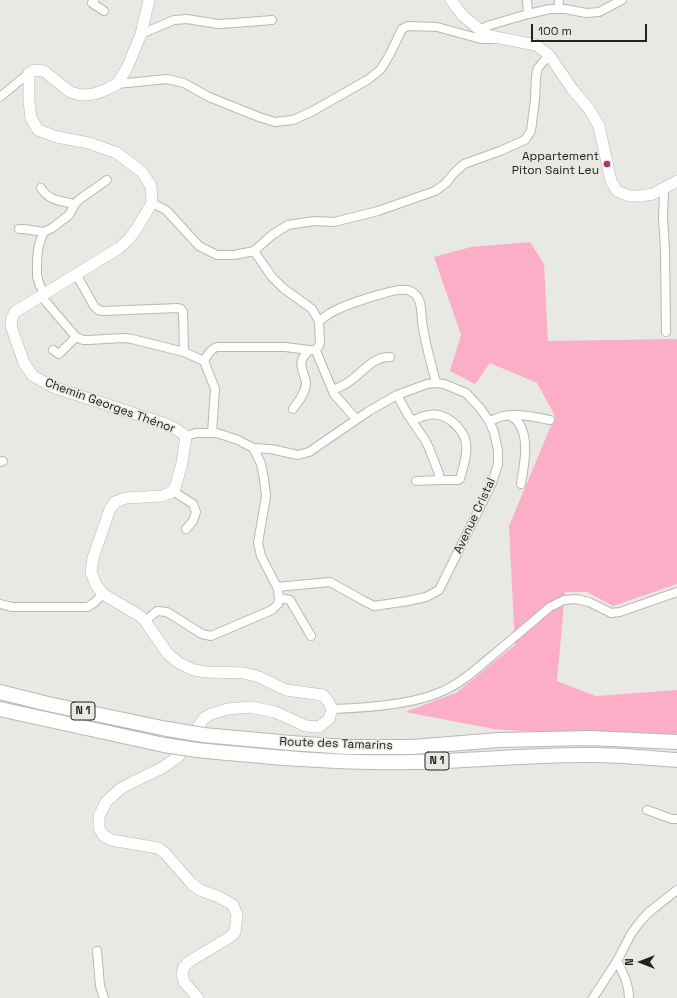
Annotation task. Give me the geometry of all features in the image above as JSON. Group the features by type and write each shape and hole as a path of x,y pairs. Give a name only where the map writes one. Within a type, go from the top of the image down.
{"highway":[{"name":"Route des Tamarins","path":"0,692 48,704 167,728 291,743 348,747 412,747 499,740 590,738 677,742"},
{"name":"Route des Tamarins","path":"0,709 164,745 197,750 341,762 414,762 591,754 677,760"}],"street":[{"path":"94,0 92,3 104,11"},
{"path":"117,84 127,68 141,34 149,0"},
{"path":"451,0 464,16 480,31 490,35 536,45 549,55 600,126 611,181 617,191 629,196 641,196 653,194 677,181"},
{"path":"527,0 528,14"},
{"path":"480,31 487,26 550,8 558,4 565,8 586,13 599,12 622,0"},
{"path":"141,34 174,20 181,19 218,24 235,24 272,20"},
{"path":"0,98 29,73 35,70 44,72 70,92 81,94 94,94 117,84 167,79 184,83 209,97 259,117 275,122 293,120 311,112 369,79 380,69 390,54 402,29 408,26 437,27 481,39 504,38"},
{"path":"29,73 29,101 31,118 38,130 57,137 89,143 117,153 142,172 151,186 152,203 166,210 199,246 217,255 234,255 254,251 272,235 288,224 314,220 334,222 378,211 435,191 446,184 454,173 464,164 525,140 531,131 538,68 549,55"},
{"path":"19,229 44,232 52,228 69,215 74,204 107,180"},
{"path":"41,188 44,194 50,197 74,204"},
{"path":"663,189 666,332"},
{"name":"Chemin Georges Thénor","path":"152,203 129,239 119,248 16,312 12,318 11,326 24,363 34,376 53,387 163,423 186,436 182,463 173,491"},
{"path":"44,232 38,249 37,261 37,276 40,286 43,295 76,337 83,340 132,339 184,352 204,361 215,390 212,432"},
{"path":"254,251 272,277 312,310 319,321 320,343 302,359 301,363 306,387 293,409"},
{"path":"76,274 94,306 98,310 181,309 183,312 184,352"},
{"path":"186,436 196,433 217,432 238,440 253,448 271,449 298,455 309,452 356,419 397,395 427,384 436,383 424,337 421,305 416,294 407,290 386,292 334,310 319,321"},
{"path":"53,350 59,354 76,337"},
{"path":"204,361 211,350 218,347 285,347 313,350"},
{"path":"313,350 334,394 356,419"},
{"path":"333,390 348,383 371,363 384,356 390,357"},
{"name":"Avenue Cristal","path":"277,587 330,582 364,602 374,606 426,597 439,590 489,490 498,464 498,451 494,432 489,421 480,408 466,393 444,384 436,383"},
{"path":"397,395 429,448 439,474 439,480"},
{"path":"412,421 428,415 437,414 444,416 461,430 465,439 466,451 460,479 416,481"},
{"path":"489,421 503,416 535,416 550,420"},
{"path":"511,416 518,423 524,437 525,458 521,484"},
{"path":"145,621 157,611 167,612 202,634 211,636 272,610 278,604 279,598 277,587 261,556 258,543 266,496 261,464 253,448"},
{"path":"186,529 193,521 196,512 193,504 173,491 162,496 126,498 115,502 110,509 92,558 91,572 96,585 103,594 140,616 168,654 179,663 194,670 206,672 244,673 259,677 286,690 323,695 332,708 329,718 319,727 306,726 275,712 251,707 228,709 211,714 204,718 200,732 179,756 162,768 120,789 106,802 99,816 99,828 103,835 111,840 158,848 165,853 192,884 200,890 219,897 233,905 237,915 235,932 230,937 190,961 184,967 182,973 184,982 198,998"},
{"path":"332,708 351,708 396,703 428,697 446,690 470,674 550,607 564,600 576,599 589,602 611,613 620,612 677,592"},
{"path":"0,604 12,607 87,607 94,603 103,594"},
{"path":"279,598 290,600 311,636"},
{"path":"647,810 672,819 677,819"},
{"path":"593,998 639,923 648,913 677,890"},
{"path":"97,951 100,986 104,998"},
{"path":"617,961 628,985 629,998"}],"shaded area":[{"path":"530,242 544,264 548,341 677,339 677,584 613,606 587,592 565,592 557,681 596,696 677,690 677,733 661,741 494,729 405,712 456,693 515,645 509,526 555,416 537,383 490,363 475,384 450,371 461,335 434,257 471,247"}],"place":[{"name":"Appartement Piton Saint Leu","path":"607,164"}]}
